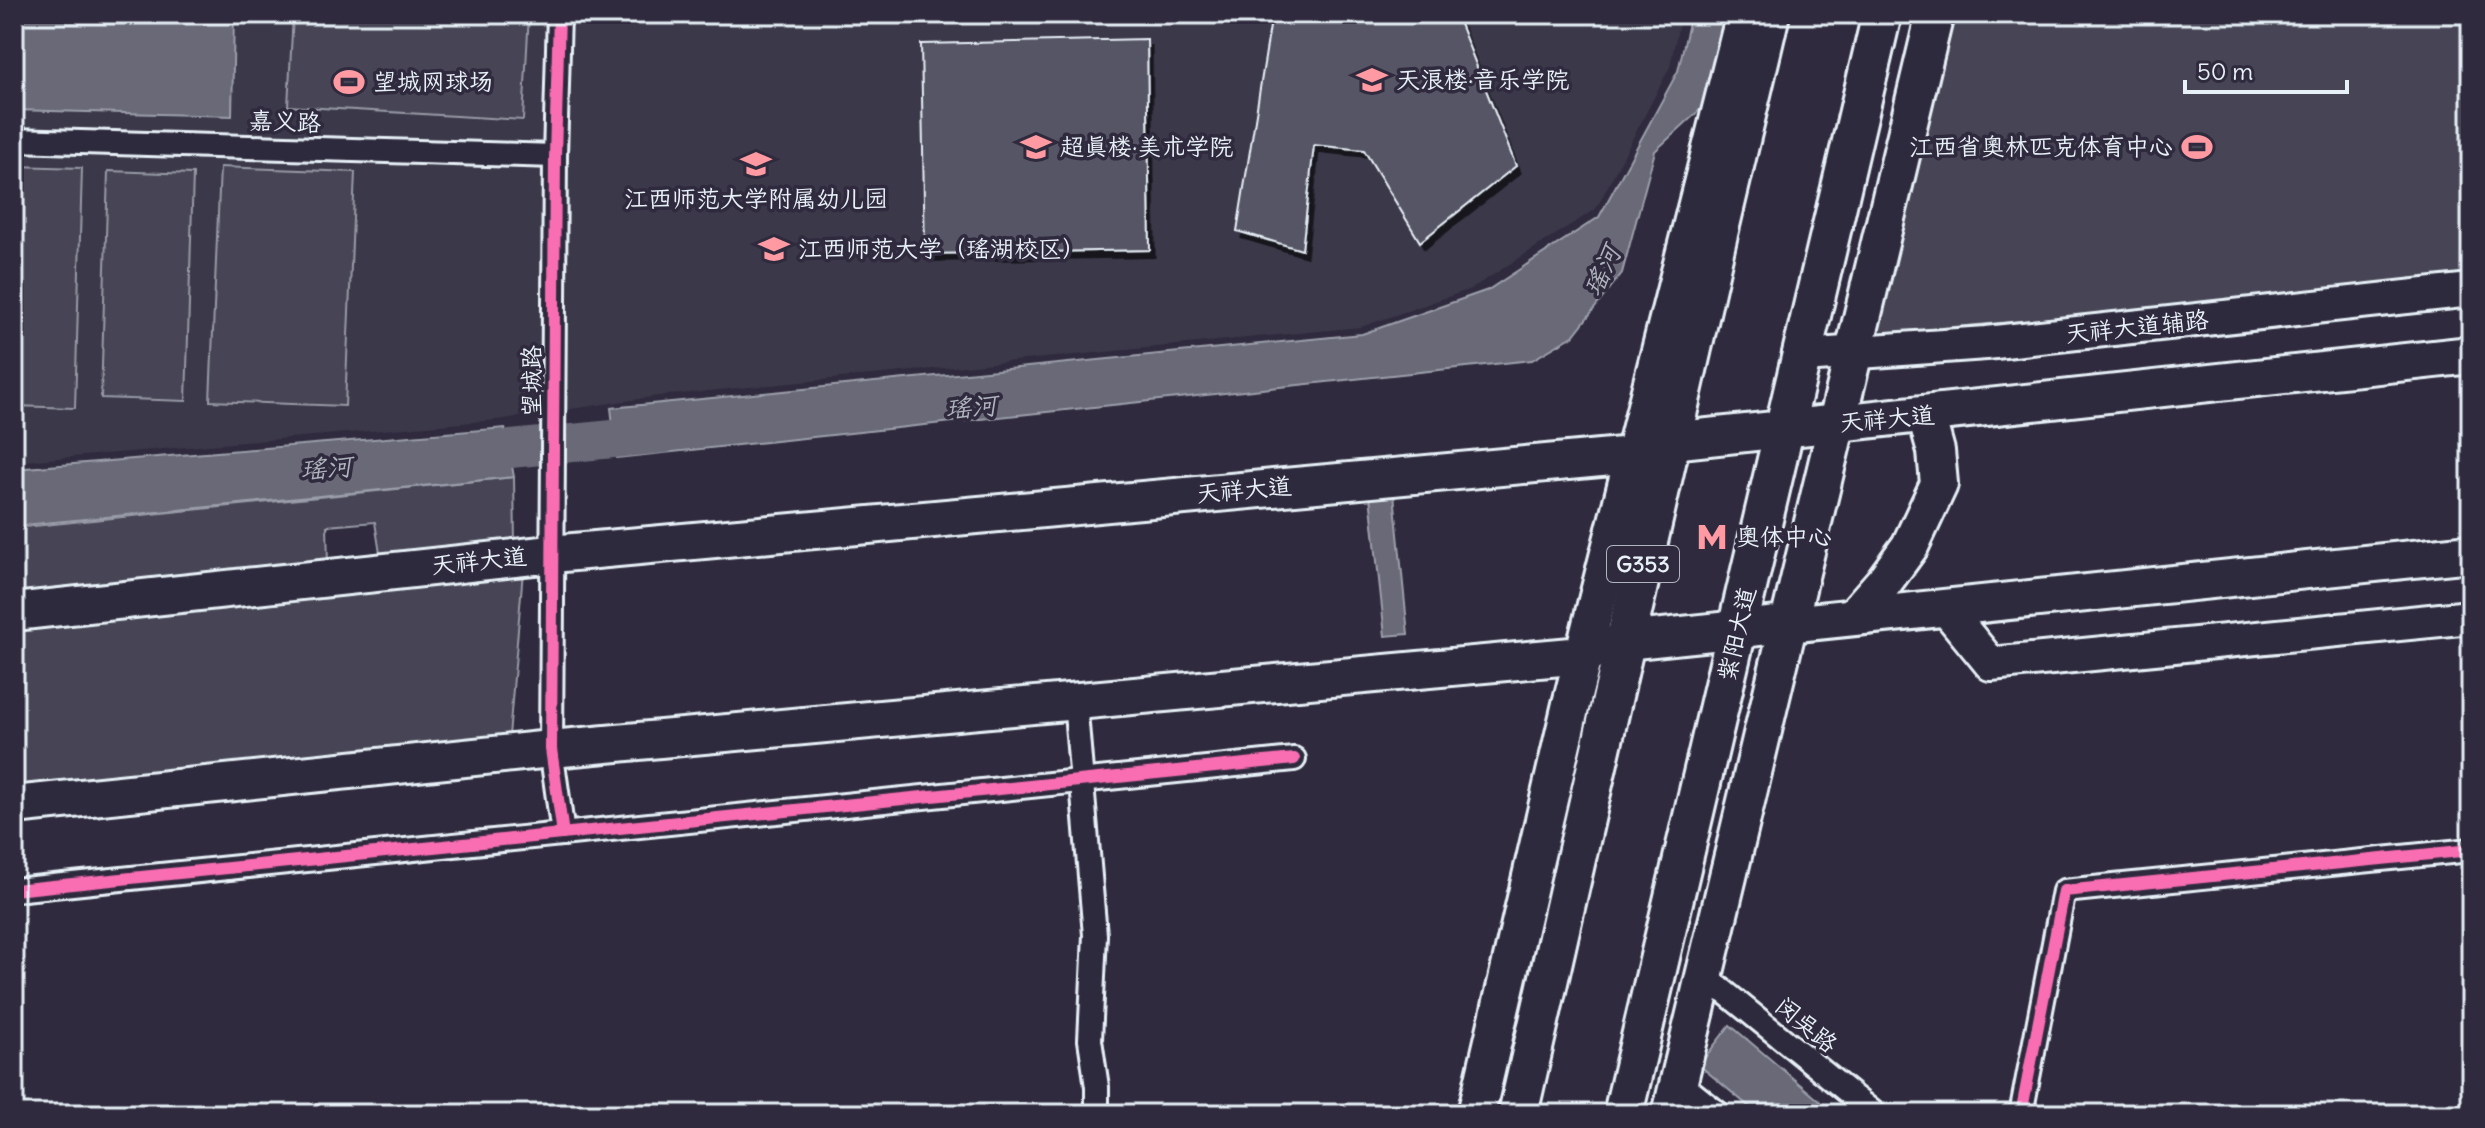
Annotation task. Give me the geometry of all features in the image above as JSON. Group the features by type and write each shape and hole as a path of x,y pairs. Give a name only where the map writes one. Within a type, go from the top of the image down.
{"highway":[{"name":"G353","path":"1518,1114 1770,14"},
{"name":"紫阳大道","path":"1623,1114 1882,14"}],"main road":[{"path":"1476,1114 1583,655 1745,14"},
{"path":"1675,1098 1935,14"},
{"name":"天祥大道辅路","path":"1803,356 1986,343 2471,290"},
{"name":"天祥大道","path":"14,612 552,540 1633,455 1671,441 2471,355"},
{"path":"1854,616 1910,546 1939,484 1936,451 1926,415"},
{"path":"14,805 551,749 1583,655 1625,641 2471,553"},
{"path":"1946,609 1991,664 2471,617"}],"street":[{"name":"望城路","path":"559,14 555,156 551,749 563,834"},
{"name":"嘉义路","path":"14,140 555,156"},
{"path":"1075,701 1095,935 1090,1040 1097,1087 1097,1114"},
{"path":"14,890 1294,759"},
{"path":"2021,1114 2064,891 2471,850"},
{"name":"闵吴路","path":"1705,976 1875,1114"},
{"path":"1675,1098 1719,1114"}],"shaded area":[{"name":"江西师范大学（瑶湖校区）","path":"14,14 1681,14 1670,67 1596,209 1471,289 1361,327 659,396 497,420 14,462"},
{"path":"293,14 529,14 523,120 288,106"},
{"name":"江西省奥林匹克体育中心","path":"1954,14 2471,14 2471,280 1877,334"},
{"path":"14,166 82,168 75,408 14,406"},
{"path":"220,167 355,172 345,406 210,401"},
{"path":"108,171 193,174 186,401 101,398"},
{"path":"514,477 515,543 381,560 375,522 327,526 328,563 14,594 14,528"},
{"path":"523,571 509,736 14,789 14,623"}],"water":[{"path":"14,14 234,14 232,116 14,110"},
{"path":"1691,14 1735,14 1716,95 1655,151 1622,273 1573,336 1532,360 617,458 611,408 1362,334 1488,290 1599,217 1678,71"},
{"path":"505,428 514,477 14,526 14,469"},
{"path":"1393,484 1408,634 1385,636 1369,487"},
{"path":"1730,1025 1835,1114 1758,1114 1699,1065"}],"building":[{"name":"天浪楼·音乐学院","path":"1272,14 1456,14 1516,166 1420,242 1364,150 1314,145 1302,250 1237,231"},
{"name":"超真楼·美术学院","path":"1147,39 1150,250 925,254 921,44"}],"waterway":[{"name":"瑶河","path":"459,454 664,434"}],"cycle path":[{"path":"559,14 555,156 551,749 563,834"},
{"path":"14,890 1294,759"},
{"path":"2021,1114 2064,891 2471,850"}],"place":[{"name":"天浪楼·音乐学院","path":"1372,80"},
{"name":"望城网球场","path":"349,82"},
{"name":"超真楼·美术学院","path":"1036,147"},
{"name":"江西省奥林匹克体育中心","path":"2197,147"},
{"name":"江西师范大学附属幼儿园","path":"756,164"},
{"name":"江西师范大学（瑶湖校区）","path":"774,249"},
{"name":"奥体中心","path":"1712,537"}]}
